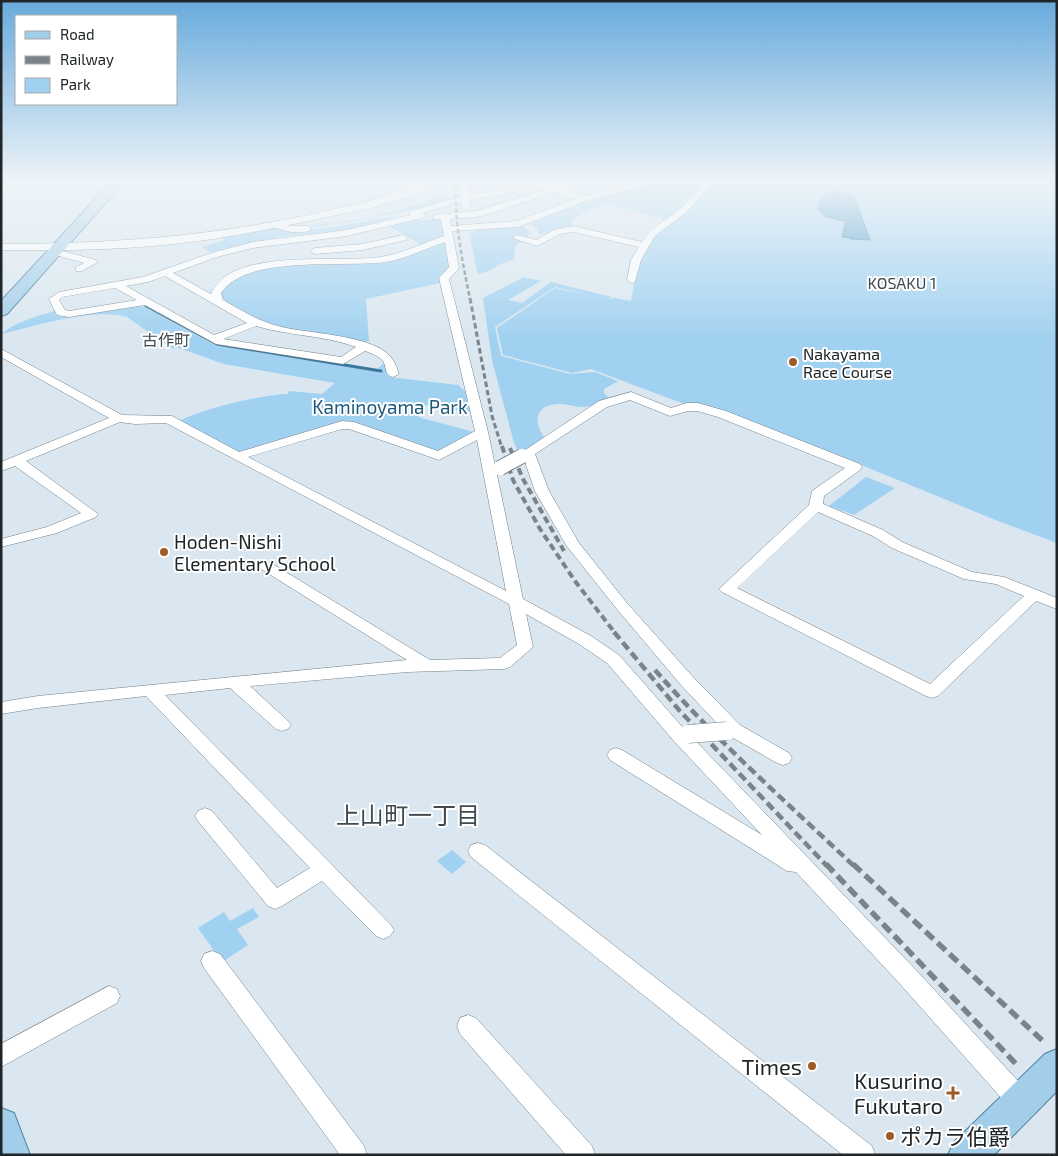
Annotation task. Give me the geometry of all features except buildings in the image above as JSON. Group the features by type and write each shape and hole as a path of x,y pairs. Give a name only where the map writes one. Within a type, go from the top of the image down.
{"main road":[{"path":"1,311 66,234"},
{"path":"1,300 68,234"},
{"path":"968,1155 1057,1066"},
{"path":"1,1126 11,1155"}],"street":[{"path":"1,247 54,249 154,242 212,234"},
{"path":"145,302 68,314 61,313 54,299 59,295 144,280 234,249 281,240 338,234"},
{"path":"397,234 422,248"},
{"path":"218,302 216,293 220,285 250,268 263,265 387,259 422,248 440,234"},
{"path":"1,708 38,702 234,682 426,665 504,663 526,646 495,471 482,432 444,278 454,268 449,234"},
{"path":"517,238 537,243 553,234"},
{"path":"595,234 644,245"},
{"path":"632,280 636,260 651,234"},
{"path":"311,237 319,263"},
{"path":"315,251 363,247 403,238"},
{"path":"54,249 93,262 78,269"},
{"path":"166,273 256,323 279,330 347,340 378,352 388,360 393,374"},
{"path":"115,284 220,342 343,361 363,346"},
{"path":"215,338 256,323"},
{"path":"1,352 119,418 135,420 168,419 518,603 585,640 613,658 812,876 908,977 1020,1102"},
{"path":"495,471 525,455 604,404 631,396 670,412 687,407 698,407 722,414 855,467 817,494 816,506 727,589 932,692 1035,594"},
{"path":"1,467 119,418"},
{"path":"238,456 342,425 350,425 439,456 482,432"},
{"path":"525,455 542,491 573,545 687,682 731,731 783,758"},
{"path":"1,543 52,530 91,514 17,461"},
{"path":"816,506 969,576 999,580 1057,604"},
{"path":"266,566 426,665"},
{"path":"234,682 282,726"},
{"path":"150,690 383,930"},
{"path":"684,734 731,731"},
{"path":"616,755 812,876"},
{"path":"205,816 275,900 324,869"},
{"path":"478,851 863,1155"},
{"path":"212,961 355,1155"},
{"path":"1,1056 109,996"},
{"path":"468,1026 583,1155"}],"green space":[{"path":"235,234 309,234 280,237 211,252 201,247 223,241 223,236"},
{"path":"403,234 445,234 446,236 426,244 420,244"},
{"path":"469,234 529,234 526,239 515,246 514,260 478,274"},
{"name":"Nakayama Race Course","path":"1057,234 1057,543 832,453 687,405 591,369 572,373 503,355 497,328 555,288 592,296 555,287 495,327 501,356 570,374 595,372 618,381 604,389 604,393 609,398 592,405 583,407 554,404 542,409 539,413 538,424 544,437 536,444 519,453 514,443 492,360 483,298 524,277 541,281 508,300 522,303 551,282 612,297 606,300 615,298 631,301 638,262 654,235"},
{"path":"444,241 451,267 440,276 440,283 366,299 369,341 358,341 339,336 291,329 257,320 229,304 219,293 231,281 248,273 267,268 378,261"},
{"name":"Kaminoyama Park","path":"130,306 142,306 215,345 375,371 384,363 389,377 458,385 465,391 470,412 426,405 418,417 474,432 444,451 433,452 342,423 237,452 178,422 187,417 232,403 288,394 289,391 322,394 335,383 224,364 179,348 171,348 127,317 114,315 82,316 47,322 1,334 34,317 55,311 60,317"},
{"path":"866,477 895,488 854,515 829,506"},
{"path":"452,850 466,862 452,874 437,861"},
{"path":"253,908 259,917 237,929 248,945 222,962 198,928 224,912 230,921"}],"shaded area":[{"path":"843,234 868,234 870,240 850,239 842,237"}],"waterway":[{"path":"146,306 217,344 381,371"}],"railway":[{"path":"458,234 470,299"},
{"path":"470,298 492,416 502,448"},
{"path":"502,446 513,480 540,529 575,581 615,633"},
{"path":"510,448 523,479 564,551"},
{"path":"614,632 679,710 827,866"},
{"path":"655,670 727,746 854,866"},
{"path":"826,864 1019,1067"},
{"path":"853,864 1045,1043"}],"place":[{"name":"Nakayama Race Course","path":"793,362"},
{"name":"Hoden-Nishi Elementary School","path":"164,552"},
{"name":"Times","path":"812,1066"},
{"name":"Kusurino Fukutaro","path":"953,1093"},
{"name":"ポカラ伯爵","path":"890,1136"}],"district":[{"name":"KOSAKU 1","path":"902,282"},
{"name":"古作町","path":"166,339"},
{"name":"上山町一丁目","path":"408,814"}]}
